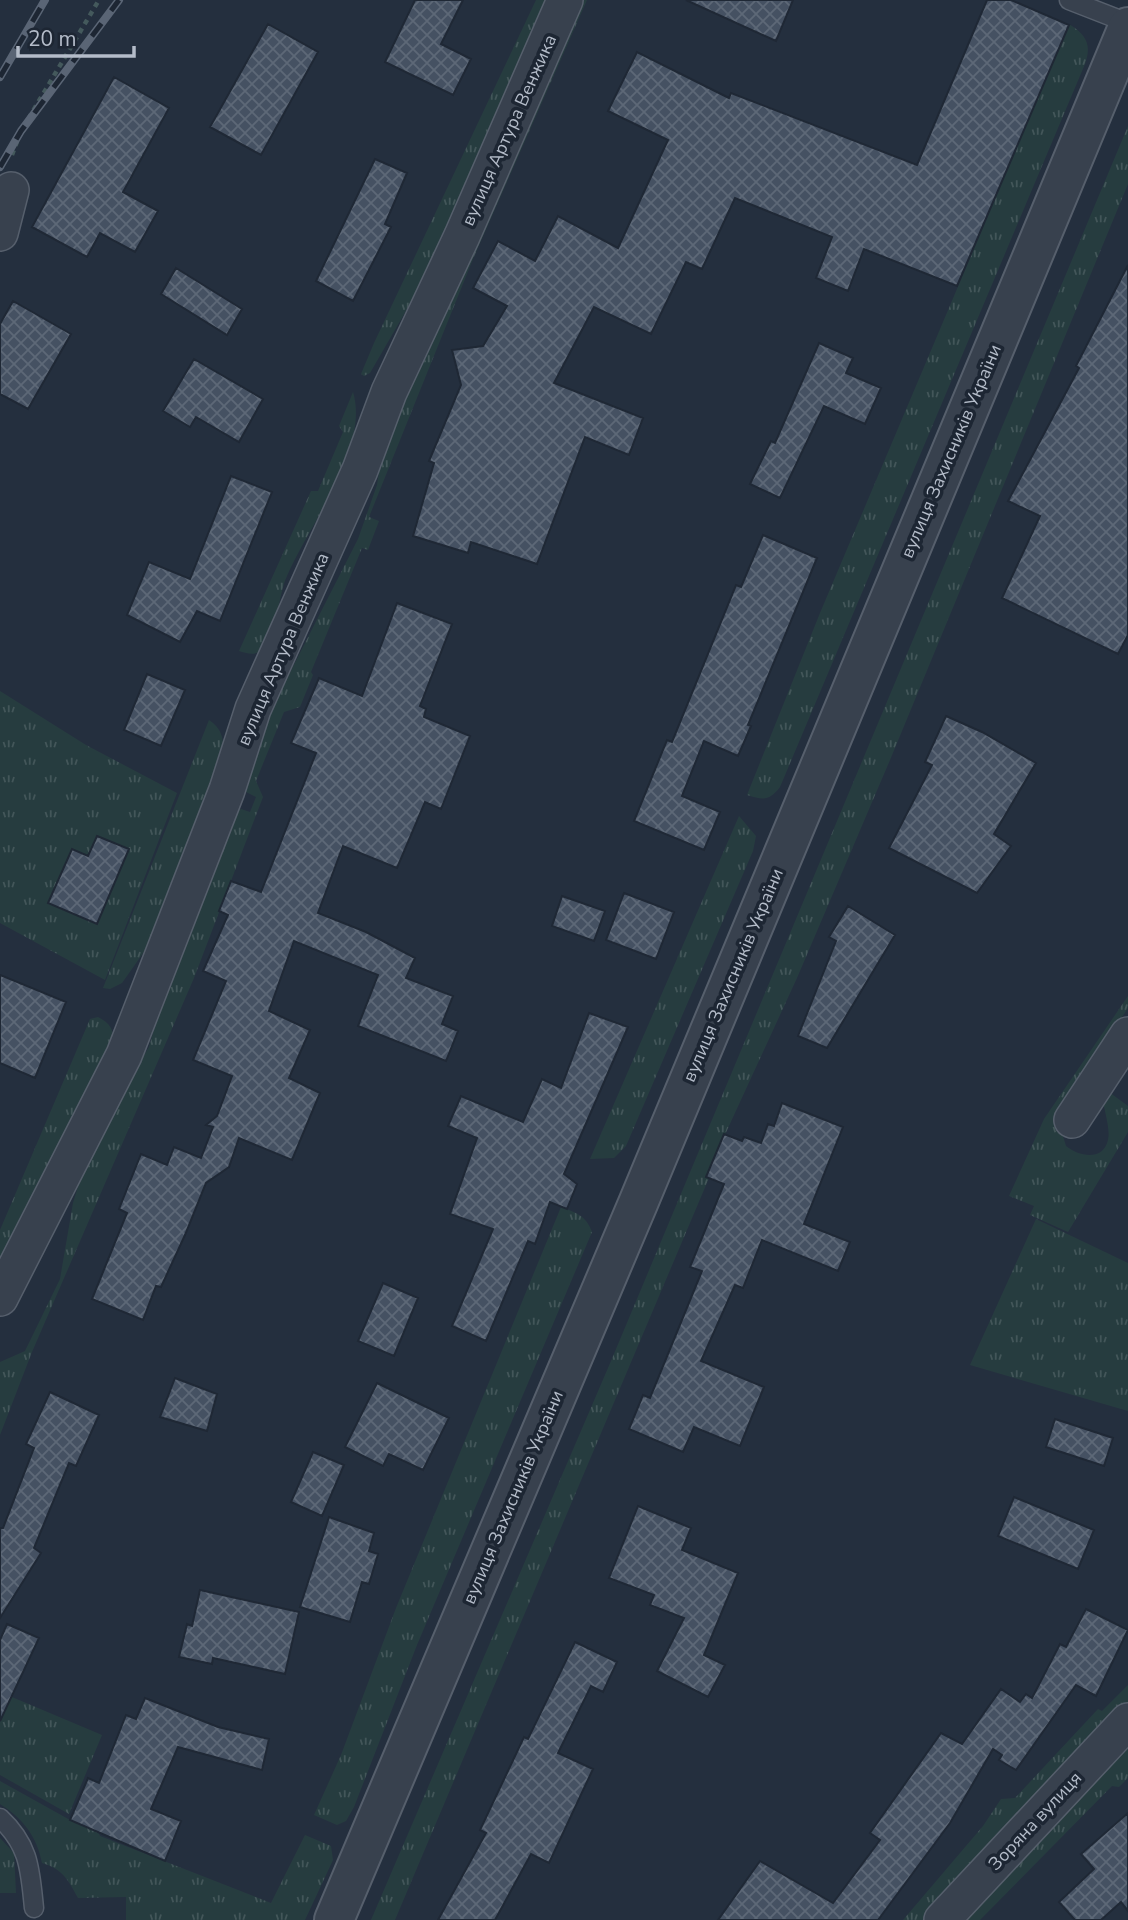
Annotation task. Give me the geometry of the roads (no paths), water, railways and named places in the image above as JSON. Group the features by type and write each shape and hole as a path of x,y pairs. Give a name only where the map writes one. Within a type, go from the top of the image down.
{"street":[{"name":"вулиця Артура Венжика","path":"0,1297 124,1055 217,816 253,709 360,470 389,393 462,236 565,0"},
{"name":"вулиця Захисників України","path":"334,1920 655,1162 1128,25"},
{"path":"0,233 11,190"},
{"path":"1072,1120 1128,1035"},
{"name":"Зоряна вулиця","path":"942,1920 1128,1721"}],"lane":[{"path":"1069,0 1128,25"},
{"path":"0,1818 16,1834 29,1857 34,1908"}],"railway":[{"path":"0,77 45,0"},
{"path":"0,167 21,131 119,0"}]}
